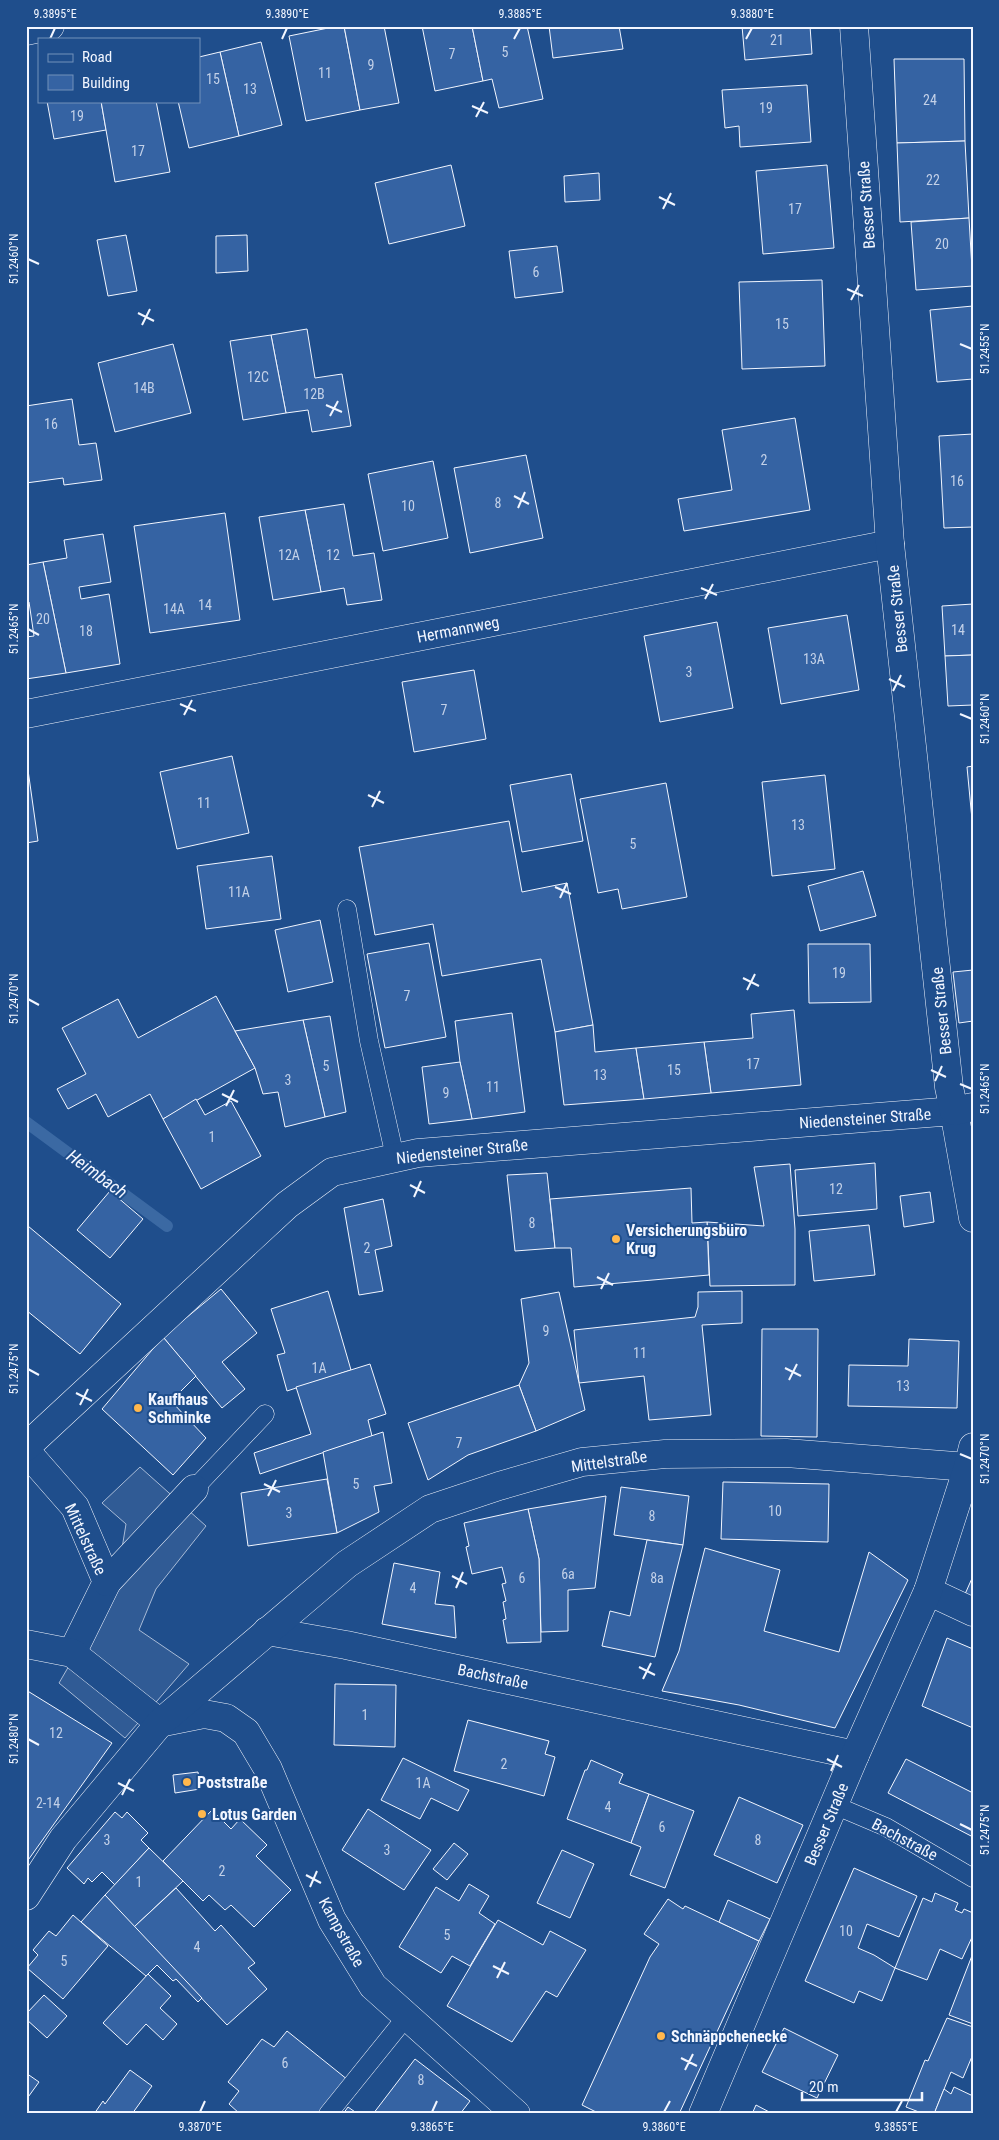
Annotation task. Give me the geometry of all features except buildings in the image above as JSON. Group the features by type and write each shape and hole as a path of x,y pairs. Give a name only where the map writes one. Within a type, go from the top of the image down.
{"street":[{"path":"26,31 50,26"},
{"name":"Besser Straße","path":"854,26 890,544 948,1077 964,1109 973,1218"},
{"name":"Hermannweg","path":"26,714 890,544"},
{"name":"Niedensteiner Straße","path":"26,1447 286,1205 332,1172 418,1153 964,1109"},
{"name":"Mittelstraße","path":"26,1451 75,1507 107,1582"},
{"name":"Mittelstraße","path":"268,1631 347,1564 430,1509 499,1486 582,1462 665,1454 786,1453 971,1460"},
{"name":"Besser Straße","path":"703,2114 834,1805 928,1591 971,1460"},
{"name":"Mittelstraße","path":"72,1654 107,1582 194,1489"},
{"path":"928,1591 973,1612"},
{"path":"26,1896 62,1839 160,1723 268,1631"},
{"name":"Bachstraße","path":"268,1631 356,1647 856,1755"},
{"path":"26,1644 72,1654 160,1723"},
{"name":"Kampstraße","path":"160,1723 204,1714 226,1718 246,1732 268,1769 332,1920 373,1986 516,2114"}],"lane":[{"path":"347,909 369,1041 395,1157"},
{"path":"194,1489 265,1414"},
{"name":"Bachstraße","path":"834,1805 886,1827 973,1878"},
{"path":"328,2114 407,2016"}],"shaded area":[{"path":"140,1467 206,1526 156,1589 139,1630 189,1664 125,1738 59,1683 116,1585 126,1524 102,1503"}],"waterway":[{"name":"Heimbach","path":"26,1122 167,1226"}],"place":[{"name":"Versicherungsbüro Krug","path":"616,1239"},
{"name":"Kaufhaus Schminke","path":"138,1408"},
{"name":"Poststraße","path":"187,1782"},
{"name":"Lotus Garden","path":"202,1814"},
{"name":"Schnäppchenecke","path":"661,2036"}]}
